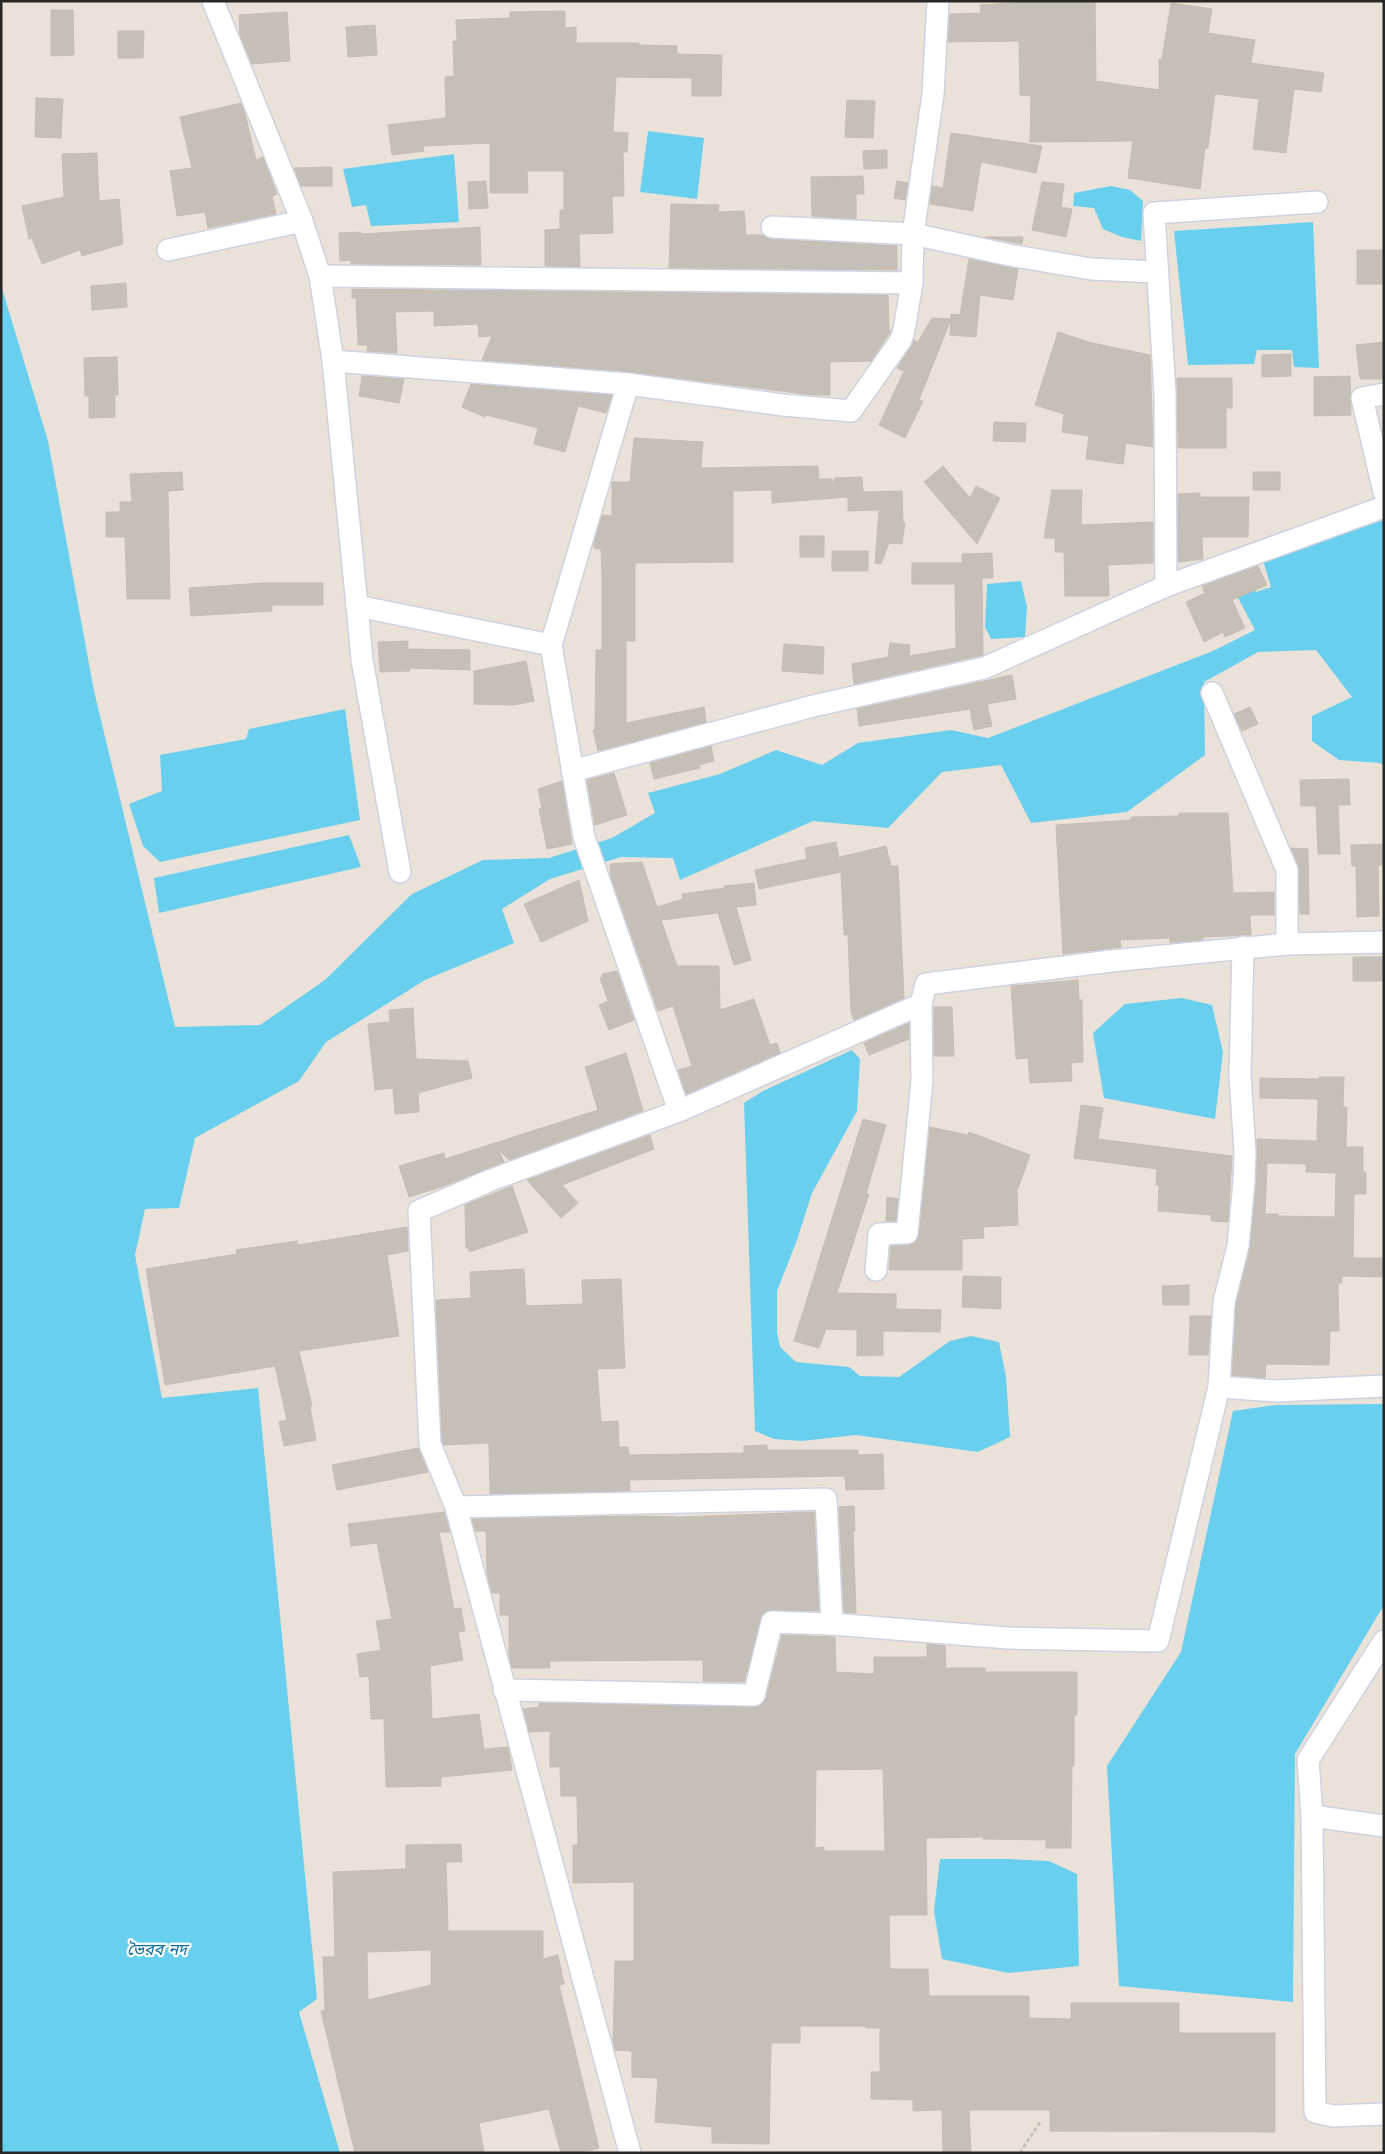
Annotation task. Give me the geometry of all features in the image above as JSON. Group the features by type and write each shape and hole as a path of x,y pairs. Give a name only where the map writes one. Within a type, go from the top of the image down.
{"street":[{"path":"213,1 302,221 320,276 333,361 362,660 400,872"},
{"path":"333,361 628,384 783,405 851,411 901,340 904,330 912,283 913,234 933,94 938,1"},
{"path":"1166,586 1165,393 1154,213 1317,202"},
{"path":"168,250 302,221"},
{"path":"772,227 913,234 1009,255 1091,269 1158,272"},
{"path":"320,276 912,283"},
{"path":"628,384 551,645 584,836 679,1111"},
{"path":"1384,394 1362,398 1384,492"},
{"path":"572,772 814,706 984,668 1166,586 1384,507"},
{"path":"357,606 551,645"},
{"path":"1212,693 1287,870 1287,944"},
{"path":"876,1270 879,1234 907,1232 922,1081 922,1004 926,984 1243,947 1384,942"},
{"path":"504,1690 754,1694 772,1622 832,1624 1008,1638 1158,1641 1219,1387 1224,1302 1238,1246 1244,1182 1240,1076 1243,947"},
{"path":"630,2153 456,1507 430,1444 419,1211 490,1180 679,1111 922,1004"},
{"path":"1219,1387 1276,1392 1384,1386"},
{"path":"456,1507 826,1499 832,1624"},
{"path":"1384,1641 1308,1760 1312,1816 1315,2112 1333,2116 1384,2114"},
{"path":"1312,1816 1384,1826"}],"path":[{"path":"1020,2153 1040,2122"}],"water":[{"path":"648,131 704,138 697,199 640,192"},
{"path":"454,154 459,222 371,226 366,205 352,207 343,169"},
{"path":"1111,186 1130,190 1143,201 1141,241 1122,237 1103,229 1094,208 1073,206 1074,193"},
{"path":"1313,222 1319,368 1294,367 1292,350 1257,350 1254,364 1188,365 1174,231"},
{"name":"ভৈরব নদ","path":"1,285 48,441 94,691 175,1027 260,1025 325,980 412,894 483,860 549,858 612,838 655,813 648,793 720,774 776,750 822,765 858,743 951,730 988,738 1213,651 1255,630 1235,592 1254,586 1256,592 1271,587 1263,560 1384,520 1384,766 1380,763 1339,760 1312,741 1312,716 1352,697 1316,650 1258,652 1204,682 1205,755 1127,812 1031,823 1001,765 942,772 888,828 813,821 680,880 673,858 621,857 550,879 502,909 514,943 425,980 326,1042 299,1081 195,1138 179,1208 145,1209 135,1255 162,1398 258,1388 317,1999 299,2012 340,2153 1,2153"},
{"path":"1021,581 1027,607 1025,637 991,639 985,627 987,584"},
{"path":"345,709 360,820 160,862 143,846 129,804 162,791 160,755 246,739 249,729"},
{"path":"349,835 361,867 159,913 154,878"},
{"path":"1182,998 1212,1005 1223,1052 1215,1119 1104,1098 1093,1033 1125,1004"},
{"path":"852,1050 860,1059 857,1111 812,1193 797,1240 777,1291 777,1332 780,1347 796,1362 849,1367 860,1376 899,1377 950,1341 971,1336 999,1342 1006,1377 1010,1437 978,1452 856,1435 802,1441 774,1439 755,1431 744,1103 763,1091"},
{"path":"1384,1404 1384,1605 1295,1754 1293,2002 1119,1986 1107,1766 1181,1652 1233,1411 1276,1405"},
{"path":"940,1859 1049,1861 1077,1874 1079,1966 1008,1973 942,1959 934,1911"}],"building":[{"path":"1040,1 1095,1 1096,81 1159,90 1159,59 1162,59 1171,3 1212,9 1208,33 1255,40 1251,63 1324,73 1321,92 1294,89 1286,153 1253,149 1259,99 1215,94 1208,148 1205,148 1200,189 1128,178 1133,141 1030,142 1031,96 1020,95 1019,41 948,42 950,14 981,13 980,5"},
{"path":"51,10 73,10 74,55 51,56"},
{"path":"565,11 565,28 576,27 576,43 639,43 639,45 677,46 677,54 722,55 721,96 692,96 692,78 616,77 613,132 628,133 627,152 623,152 624,196 612,196 613,233 579,234 580,267 545,266 545,230 560,229 560,210 564,210 564,171 527,171 528,193 490,193 490,143 423,146 424,151 392,155 388,125 446,118 445,77 454,76 453,41 457,41 456,20 510,18 510,12"},
{"path":"287,12 290,61 252,64 240,36 239,15"},
{"path":"375,25 377,55 348,57 346,27"},
{"path":"118,31 144,31 143,58 118,58"},
{"path":"36,98 63,99 61,138 35,137"},
{"path":"847,100 875,101 873,138 845,137"},
{"path":"241,103 256,160 263,157 277,194 272,196 276,214 208,228 205,212 177,216 170,171 192,168 180,117"},
{"path":"951,133 1042,146 1036,173 981,162 973,211 930,204 932,186 943,188"},
{"path":"887,150 887,168 864,169 863,151"},
{"path":"97,153 99,201 119,199 123,244 82,256 80,250 42,264 32,238 29,239 22,206 64,197 62,154"},
{"path":"332,167 332,186 301,186 294,168"},
{"path":"863,176 864,194 856,194 856,219 812,216 811,177"},
{"path":"486,181 488,208 469,209 468,182"},
{"path":"897,181 908,183 905,200 894,198"},
{"path":"1042,182 1064,184 1061,207 1072,209 1066,237 1032,230"},
{"path":"671,204 719,205 718,212 744,211 746,235 763,235 771,239 897,246 897,270 669,268"},
{"path":"480,227 481,265 351,264 351,260 340,261 339,233 361,232 361,234"},
{"path":"985,237 1023,237 1022,244"},
{"path":"1357,250 1384,250 1384,284 1357,284"},
{"path":"969,259 1018,269 1013,300 980,295 976,337 950,335 951,314 960,315"},
{"path":"126,283 127,307 92,310 91,286"},
{"path":"352,289 888,295 889,330 891,331 871,361 830,362 830,395 813,395 629,372 482,360 492,336 479,337 478,324 434,326 434,311 395,312 397,353 367,351 368,345 358,345 356,298 352,298"},
{"path":"932,318 951,319 919,400 923,401 905,438 879,425 904,371 897,368 914,340 918,342"},
{"path":"1058,332 1092,343 1150,355 1153,447 1126,443 1123,464 1086,459 1089,436 1062,432 1064,414 1035,405"},
{"path":"1384,342 1384,379 1360,379 1356,345"},
{"path":"1291,354 1291,376 1262,377 1262,355"},
{"path":"117,357 118,395 115,395 115,417 89,418 89,396 85,396 84,358"},
{"path":"362,376 404,379 399,403 359,396"},
{"path":"1350,376 1351,415 1314,416 1314,377"},
{"path":"1177,378 1232,378 1232,408 1226,408 1226,448 1178,448"},
{"path":"471,384 612,395 606,413 578,406 565,452 534,444 538,428 486,415 485,417 462,407"},
{"path":"994,422 1026,423 1025,442 993,441"},
{"path":"634,438 703,442 701,468 818,466 819,479 832,479 832,484 835,478 862,477 863,492 902,491 903,523 905,523 902,544 889,543 881,564 875,563 879,510 848,511 848,497 772,503 772,490 733,491 733,562 635,563 635,641 626,641 626,723 704,707 706,722 598,751 593,730 595,730 596,650 602,650 602,574 601,549 594,548 594,543 602,515 612,516 612,482 630,482"},
{"path":"943,466 970,498 976,486 1000,498 977,544 924,482"},
{"path":"182,472 183,490 168,491 170,599 127,599 125,537 106,537 106,512 120,512 120,502 132,502 130,474"},
{"path":"1253,472 1280,472 1280,490 1253,490"},
{"path":"1052,490 1082,490 1081,525 1153,522 1153,563 1108,565 1109,596 1065,596 1064,552 1055,552 1055,538 1044,538"},
{"path":"1200,493 1200,497 1249,497 1248,537 1202,537 1203,559 1178,562 1178,494"},
{"path":"800,536 824,536 824,557 800,557"},
{"path":"832,551 868,551 868,571 832,571"},
{"path":"992,553 993,578 982,578 983,655 854,684 852,664 888,657 890,643 910,645 909,656 956,648 955,584 912,584 912,563 962,563 962,554"},
{"path":"1258,566 1267,585 1232,600 1245,628 1225,637 1223,632 1204,642 1186,602 1205,593 1202,586"},
{"path":"263,583 323,583 323,605 272,605 272,611 191,616 189,588"},
{"path":"408,641 408,649 470,650 470,670 409,668 410,671 380,672 378,642"},
{"path":"784,644 824,647 823,674 782,671"},
{"path":"526,661 534,701 514,705 474,704 474,671"},
{"path":"1012,675 1016,699 987,704 992,726 974,730 970,709 859,726 857,709"},
{"path":"1250,707 1258,724 1242,731 1234,714"},
{"path":"711,746 714,761 699,765 700,768 654,779 650,763"},
{"path":"614,773 627,815 595,825 587,780"},
{"path":"1349,779 1350,805 1338,805 1340,854 1318,854 1316,806 1301,806 1300,780"},
{"path":"562,781 572,844 547,849 539,809 542,808 538,789"},
{"path":"1179,813 1228,813 1233,893 1274,892 1274,915 1250,915 1251,935 1203,937 1203,940 1170,943 1170,938 1120,940 1121,947 1063,954 1056,825 1131,820 1131,817 1179,816"},
{"path":"836,842 840,863 840,857 886,846 891,866 898,866 904,998 854,1020 851,1012 848,935 844,935 841,872 759,889 755,870 807,859 805,848"},
{"path":"1384,844 1384,865 1378,865 1379,916 1357,917 1356,866 1352,866 1351,845"},
{"path":"1291,848 1308,849 1309,914 1300,914 1299,870"},
{"path":"642,862 657,907 683,899 682,894 725,888 724,886 754,883 756,905 736,907 751,960 734,965 718,913 661,920 677,966 719,966 720,1010 754,999 770,1045 777,1043 780,1053 686,1094 678,1070 692,1066 673,1006 658,1011 611,877 610,864"},
{"path":"579,880 588,921 541,942 524,904"},
{"path":"1353,957 1384,957 1384,981 1353,981"},
{"path":"617,971 634,1020 609,1030 599,1005 608,1001 600,978 603,977 602,974"},
{"path":"1078,980 1079,1000 1082,1000 1083,1062 1071,1063 1072,1081 1030,1083 1028,1058 1016,1059 1011,986"},
{"path":"934,1007 952,1007 954,1056 934,1056"},
{"path":"413,1008 416,1059 468,1061 472,1078 418,1093 419,1112 395,1114 393,1088 375,1090 368,1024 390,1022 389,1010"},
{"path":"909,1023 909,1039 869,1055 864,1043"},
{"path":"626,1053 643,1111 509,1160 499,1150 504,1162 444,1186 409,1197 399,1166 444,1153 445,1159 598,1110 585,1067"},
{"path":"1319,1077 1344,1077 1343,1107 1347,1107 1346,1147 1363,1147 1363,1172 1366,1172 1366,1194 1354,1194 1353,1258 1383,1258 1382,1277 1342,1276 1342,1283 1338,1283 1339,1331 1330,1331 1329,1365 1266,1364 1265,1378 1232,1375 1236,1304 1250,1247 1256,1183 1257,1139 1317,1141 1318,1099 1260,1098 1260,1078 1319,1079","holes":["1267,1163 1306,1164 1306,1172 1336,1173 1335,1217 1265,1214"]},
{"path":"1081,1105 1103,1108 1098,1139 1232,1156 1228,1222 1211,1221 1211,1215 1158,1211 1159,1185 1156,1185 1157,1169 1074,1158"},
{"path":"863,1119 886,1125 866,1194 869,1194 837,1293 896,1294 896,1309 941,1310 940,1332 883,1331 883,1355 857,1356 857,1330 826,1329 819,1348 794,1341"},
{"path":"930,1127 968,1135 969,1132 1030,1155 1017,1191 1018,1225 983,1227 984,1238 962,1239 962,1270 889,1270 891,1246 913,1244 919,1235"},
{"path":"650,1135 654,1149 562,1185 578,1203 561,1218 527,1180"},
{"path":"512,1186 528,1232 469,1252 469,1248 466,1248 465,1205"},
{"path":"887,1197 898,1199 896,1221 886,1221"},
{"path":"407,1227 408,1251 387,1255 399,1336 299,1351 312,1406 310,1407 316,1440 284,1446 279,1422 287,1420 275,1366 165,1385 146,1269 237,1254 236,1250 297,1241 298,1245"},
{"path":"524,1269 526,1306 583,1304 582,1280 621,1279 625,1368 597,1369 601,1422 618,1421 619,1447 628,1447 629,1455 744,1453 744,1446 767,1445 767,1450 858,1450 858,1455 883,1454 884,1489 846,1490 845,1476 629,1480 630,1491 490,1494 489,1443 444,1445 442,1441 436,1300 471,1298 470,1272"},
{"path":"963,1276 1001,1277 1001,1309 962,1307"},
{"path":"1189,1285 1189,1305 1163,1305 1162,1286"},
{"path":"1190,1316 1211,1316 1208,1355 1189,1355"},
{"path":"418,1448 428,1472 337,1490 332,1465"},
{"path":"854,1506 856,1613 844,1612 839,1507"},
{"path":"444,1512 450,1532 439,1532 454,1609 461,1608 465,1631 458,1632 463,1660 430,1666 432,1719 479,1714 484,1749 508,1747 512,1770 441,1777 441,1786 386,1787 384,1719 371,1719 369,1676 360,1677 357,1654 381,1650 376,1621 392,1619 377,1543 351,1546 348,1524"},
{"path":"814,1512 819,1611 772,1610 763,1614 744,1682 703,1681 703,1660 550,1661 550,1668 512,1668 509,1656 509,1615 500,1615 500,1593 492,1593 487,1573 486,1531 475,1531 472,1519 681,1517"},
{"path":"782,1635 835,1637 836,1672 874,1674 874,1657 927,1657 927,1644 945,1646 946,1668 985,1668 985,1672 1077,1672 1077,1715 1074,1715 1074,1766 1072,1766 1071,1848 1046,1848 1046,1840 983,1839 983,1837 926,1838 927,1915 889,1915 890,1969 928,1969 929,1996 1029,1996 1029,2018 1071,2019 1071,2003 1179,2003 1179,2033 1275,2033 1275,2132 1050,2131 1050,2110 969,2110 971,2153 943,2153 942,2110 913,2111 913,2100 871,2099 871,2072 880,2072 880,2028 865,2028 865,2026 800,2026 800,2043 771,2043 769,2144 712,2143 712,2127 655,2122 658,2078 632,2077 632,2051 615,2050 613,2040 615,1961 634,1961 634,1882 573,1883 573,1845 578,1845 577,1796 561,1796 560,1767 550,1767 550,1731 529,1732 523,1709 539,1707 539,1703 759,1706 766,1698","holes":["883,1769 885,1851 824,1851 824,1847 815,1848 816,1770"]},
{"path":"461,1844 462,1862 446,1862 448,1931 543,1931 543,1959 558,1955 564,1984 559,1985 599,2148 579,2153 561,2153 549,2109 479,2123 484,2153 355,2153 321,2011 325,2010 323,1957 335,1957 333,1872 406,1869 406,1845","holes":["431,1950 431,1985 368,2000 367,1952"]}]}
